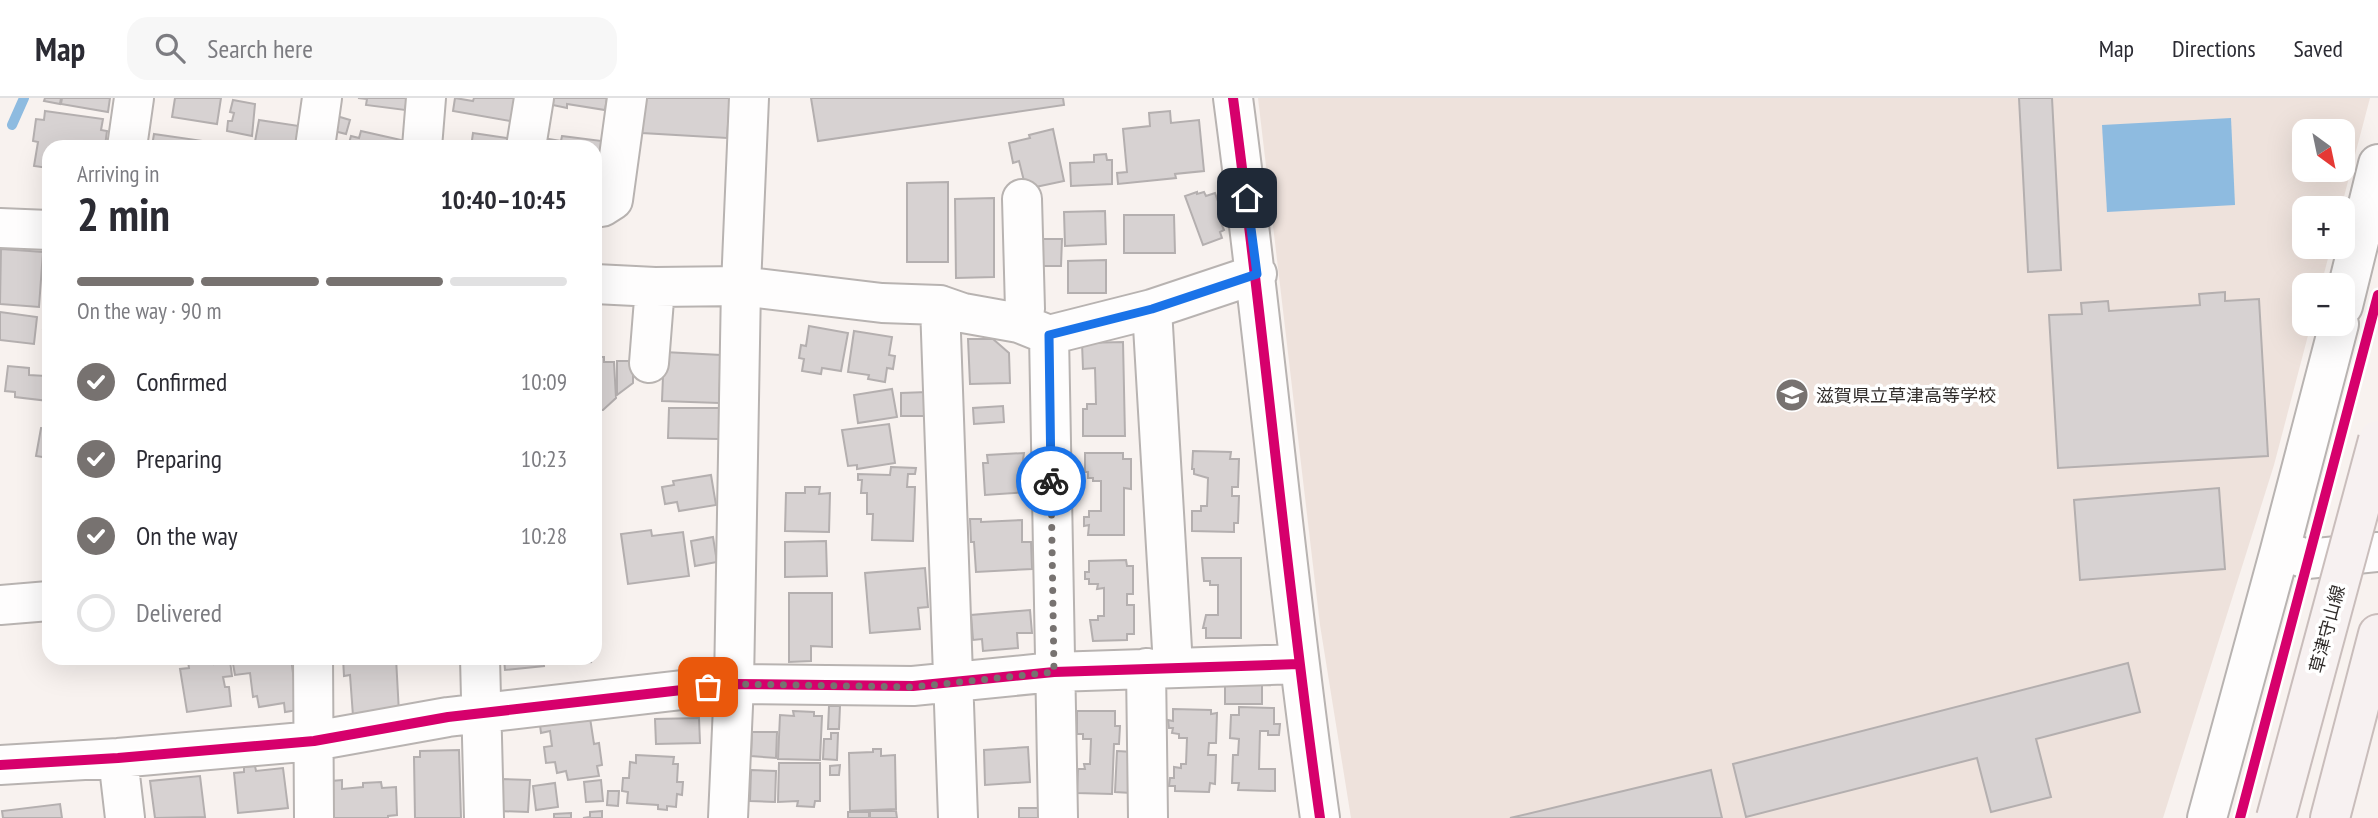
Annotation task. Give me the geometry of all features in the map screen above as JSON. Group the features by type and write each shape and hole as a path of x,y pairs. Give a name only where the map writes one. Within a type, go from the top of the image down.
{"main road":[{"name":"草津守山線","path":"2276,818 2378,440"},
{"path":"2330,818 2378,634"}],"street":[{"path":"128,140 134,98"},
{"path":"316,140 322,98"},
{"path":"423,140 426,98"},
{"path":"527,140 534,98"},
{"path":"602,207 613,200 627,98"},
{"path":"727,818 734,684 741,286 749,98"},
{"path":"1233,98 1257,274 1298,664 1320,818"},
{"path":"2351,273 2378,164"},
{"path":"1022,199 1025,309 1034,329 1054,672 1058,818"},
{"path":"0,228 42,230"},
{"path":"602,284 741,286 882,303 940,305 1034,329 1152,309 1257,274"},
{"path":"649,362 655,287"},
{"path":"940,305 958,818"},
{"path":"1148,818 1159,667 1152,309"},
{"path":"2207,818 2336,336"},
{"path":"2280,550 2307,559 2378,552"},
{"path":"0,605 42,602"},
{"path":"0,765 314,741 483,713 734,684 913,687 1054,672 1298,664"},
{"path":"313,665 314,818"},
{"path":"480,665 484,818"},
{"path":"118,758 125,818"}],"shaded area":[{"name":"滋賀県立草津高等学校","path":"1258,98 2370,98 2356,151 2356,119 2292,119 2292,182 2348,182 2344,196 2292,196 2292,259 2328,259 2324,273 2292,273 2292,336 2308,336 2274,465 2163,818 1351,818 1320,625"}],"water":[{"path":"2231,118 2235,205 2107,212 2102,125"}],"building":[{"path":"45,98 61,98 60,104 44,101"},
{"path":"62,98 110,98 108,112 61,104"},
{"path":"175,98 221,98 217,124 172,117"},
{"path":"358,98 407,98 405,110 366,105 367,99"},
{"path":"455,98 473,101 474,98 521,98 516,122 453,111"},
{"path":"549,98 607,98 605,110 548,104"},
{"path":"645,98 730,98 727,138 642,133"},
{"path":"811,98 1063,98 1064,105 818,141"},
{"path":"2019,98 2052,98 2061,270 2028,272"},
{"path":"233,100 255,104 252,136 227,131 228,121 232,121 234,113 230,112"},
{"path":"45,111 103,119 101,130 107,131 106,140 42,140 42,167 34,166 38,142 33,141 36,119 44,120"},
{"path":"1170,111 1171,123 1199,120 1204,171 1175,174 1176,178 1118,184 1117,173 1127,172 1123,129 1150,126 1149,113"},
{"path":"330,114 350,120 346,134 326,129"},
{"path":"259,120 299,126 296,140 255,140"},
{"path":"1053,129 1064,181 1026,189 1019,161 1013,163 1009,143"},
{"path":"361,131 401,140 350,140 351,136 359,138"},
{"path":"473,133 513,139 513,140 472,140"},
{"path":"154,134 196,140 153,140"},
{"path":"562,136 594,140 561,140"},
{"path":"1106,154 1107,160 1112,160 1112,184 1071,186 1070,163 1094,162 1094,155"},
{"path":"948,182 948,262 907,262 907,183"},
{"path":"1204,192 1206,196 1215,193 1223,216 1219,218 1224,230 1220,232 1222,238 1203,245 1185,196"},
{"path":"994,198 994,277 956,278 955,199"},
{"path":"1105,211 1106,244 1065,246 1064,212"},
{"path":"1124,215 1174,215 1175,253 1124,253"},
{"path":"1041,239 1062,239 1061,266 1040,266"},
{"path":"1,249 42,252 39,307 0,304"},
{"path":"1106,260 1106,293 1068,293 1068,261"},
{"path":"2225,292 2225,301 2259,299 2268,456 2058,468 2049,315 2082,314 2081,303 2108,301 2109,311 2200,305 2199,294"},
{"path":"0,312 37,317 34,344 0,340"},
{"path":"809,326 848,333 841,371 822,368 821,374 802,371 804,359 799,358 801,345 806,346"},
{"path":"854,331 892,337 889,355 895,356 893,369 887,368 885,382 868,379 869,375 848,372"},
{"path":"968,339 993,339 1009,353 1010,383 970,384"},
{"path":"1123,342 1125,436 1083,436 1083,409 1087,409 1087,404 1096,404 1095,368 1083,369 1082,343"},
{"path":"664,352 721,355 719,403 662,401"},
{"path":"604,357 604,362 614,362 616,398 603,410"},
{"path":"617,361 633,361 633,383 617,395"},
{"path":"8,366 29,368 29,375 42,376 42,400 15,397 15,392 5,391"},
{"path":"892,389 897,417 858,423 854,395"},
{"path":"927,392 928,416 901,416 901,393"},
{"path":"1003,406 1004,422 974,424 973,408"},
{"path":"669,408 719,408 719,439 668,438"},
{"path":"889,424 895,463 857,469 857,465 848,466 842,430"},
{"path":"41,428 42,428 42,457 36,456"},
{"path":"1193,451 1231,452 1230,459 1239,459 1238,487 1232,487 1232,496 1239,496 1238,523 1234,523 1234,532 1192,531 1192,511 1201,511 1201,506 1207,506 1208,478 1194,474"},
{"path":"1024,453 1023,460 1027,459 1028,492 985,495 983,463 988,463 987,455"},
{"path":"1085,453 1123,453 1123,459 1131,459 1131,489 1124,488 1124,535 1088,535 1089,525 1084,526 1084,517 1089,517 1089,511 1101,511 1101,481 1088,478 1088,472 1085,472"},
{"path":"891,467 916,468 915,474 908,474 907,487 915,487 913,541 872,540 873,514 867,514 867,493 861,493 862,480 858,480 858,474 890,475"},
{"path":"711,475 716,505 679,511 677,502 665,504 662,487 674,485 673,481"},
{"path":"805,487 820,487 819,494 830,493 829,532 785,531 786,493 805,493"},
{"path":"2219,488 2225,569 2080,580 2074,500"},
{"path":"970,519 981,519 981,522 1022,520 1022,542 1031,542 1032,569 976,572"},
{"path":"651,530 652,536 683,532 689,576 628,584 621,534"},
{"path":"713,537 717,562 695,566 691,541"},
{"path":"826,541 827,576 785,577 785,542"},
{"path":"1202,558 1241,558 1241,638 1206,638 1206,628 1203,628 1206,615 1218,615 1218,585 1210,585 1210,581 1204,581"},
{"path":"1126,560 1127,566 1133,566 1133,594 1127,594 1127,605 1134,605 1134,634 1127,634 1127,640 1093,641 1090,620 1098,620 1098,616 1104,616 1104,588 1097,589 1098,584 1089,584 1089,579 1085,579 1085,572 1089,572 1089,561"},
{"path":"925,568 928,607 918,608 920,629 870,633 865,573"},
{"path":"789,593 832,593 832,647 811,646 811,661 789,662"},
{"path":"1030,610 1032,633 1017,633 1018,648 983,651 982,639 973,640 971,615"},
{"path":"2128,663 2140,712 2036,739 2051,797 1991,812 1977,758 1746,817 1733,764"},
{"path":"189,665 231,665 232,676 223,677 225,687 229,687 231,706 187,712 180,669 189,668"},
{"path":"233,665 292,665 298,710 285,712 284,703 259,707 257,696 253,697 250,673 235,675"},
{"path":"343,665 396,665 399,713 353,716 350,675 344,676"},
{"path":"505,665 544,666 505,670"},
{"path":"1262,680 1262,704 1225,704 1225,681"},
{"path":"829,706 840,706 839,729 828,729"},
{"path":"1239,707 1274,708 1274,724 1280,724 1279,735 1268,735 1268,731 1260,731 1259,769 1275,769 1275,791 1238,790 1239,783 1232,783 1233,755 1238,755 1239,739 1230,738 1231,715 1239,715"},
{"path":"1173,709 1211,710 1211,714 1217,713 1216,743 1209,743 1208,755 1216,755 1215,784 1210,783 1209,792 1175,791 1175,786 1169,786 1170,778 1174,778 1174,767 1181,768 1181,764 1186,764 1187,738 1179,738 1179,734 1172,733 1173,728 1169,728 1168,720 1173,721"},
{"path":"793,711 814,712 814,716 822,716 820,760 778,759 780,715 794,716"},
{"path":"1077,711 1115,711 1115,726 1120,726 1119,744 1114,744 1112,794 1077,793 1078,769 1085,769 1084,764 1090,764 1091,739 1083,739 1083,734 1077,734"},
{"path":"590,718 594,744 599,743 602,765 597,766 599,776 568,780 566,771 557,773 555,762 546,763 544,747 552,746 550,731 541,733 540,725"},
{"path":"699,718 700,743 656,744 655,719"},
{"path":"752,732 777,732 776,758 751,756"},
{"path":"831,733 838,733 837,760 823,759 824,739 831,739"},
{"path":"1028,747 1030,782 985,785 984,750"},
{"path":"873,749 881,749 881,756 895,755 896,809 850,811 849,753 873,752"},
{"path":"459,750 461,818 415,818 414,757 420,757 420,751"},
{"path":"1117,751 1133,752 1131,793 1115,792"},
{"path":"636,755 674,757 673,764 678,764 677,782 683,782 682,795 677,794 676,807 667,806 667,810 658,809 658,805 627,803 628,792 622,791 623,778 629,778 630,762 636,763"},
{"path":"779,763 820,763 820,801 815,801 814,807 797,806 798,801 778,802"},
{"path":"840,765 839,775 830,775 830,766"},
{"path":"255,766 256,771 283,768 288,808 238,813 234,773 244,772 244,767"},
{"path":"751,770 776,771 775,802 750,801"},
{"path":"1711,770 1722,818 1510,818"},
{"path":"200,776 205,817 155,818 150,781"},
{"path":"500,779 530,780 528,812 498,811"},
{"path":"342,780 342,789 363,787 363,783 381,782 382,788 396,787 397,815 388,818 334,818 331,781"},
{"path":"601,780 603,801 586,802 584,782"},
{"path":"555,783 558,807 536,810 533,786"},
{"path":"608,791 619,791 618,806 607,805"},
{"path":"60,804 62,818 3,818 2,811"},
{"path":"1019,808 1039,808 1039,818 1019,818"},
{"path":"602,811 602,818 583,818 590,817 590,812"},
{"path":"870,811 896,811 897,818 870,818"},
{"path":"848,812 869,812 869,818 848,818"},
{"path":"571,813 571,818 554,818 554,814"}],"waterway":[{"path":"12,125 24,98"}],"cycle path":[{"path":"1233,98 1320,818"},
{"path":"2240,818 2378,295"},
{"path":"0,765 314,741 448,717 734,684 913,686 1054,672 1299,664"}],"way so far":[{"path":"708,687 734,684 913,687 1054,672 1051,481"}],"place":[{"name":"滋賀県立草津高等学校","path":"1792,395"}],"route":[{"path":"1051,481 1049,335 1152,309 1257,274 1247,198"}]}
